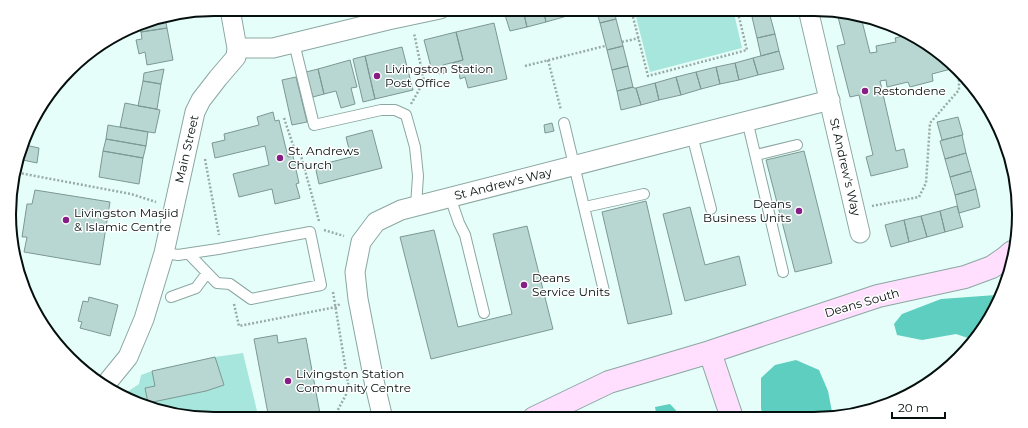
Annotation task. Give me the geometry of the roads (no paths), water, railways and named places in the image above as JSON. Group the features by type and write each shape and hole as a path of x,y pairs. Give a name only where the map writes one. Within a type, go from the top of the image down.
{"street":[{"path":"231,16 236,48 274,48 410,16"},
{"name":"St Andrew's Way","path":"810,16 860,233"},
{"name":"Main Street","path":"108,381 128,358 144,319 164,253 195,112 201,100 236,57 236,48"},
{"name":"St Andrew's Way","path":"382,412 358,299 355,272 361,242 376,222 401,210 575,166 747,120 830,100"},
{"name":"Deans South","path":"546,412 609,382 710,352 878,296 965,277 992,267 1007,256"},
{"path":"710,352 730,412"}],"lane":[{"path":"294,43 314,125 381,110 395,110 406,115 415,147 418,176 416,206"},
{"path":"747,120 783,272"},
{"path":"564,123 604,292"},
{"path":"692,135 711,209"},
{"path":"756,155 797,145"},
{"path":"585,207 644,194"},
{"path":"450,198 465,235 484,313"},
{"path":"164,253 178,255 189,254 310,232 321,285 251,298 230,284 217,282 189,254"},
{"path":"171,297 196,288 207,273"}],"place":[{"name":"Livingston Station Post Office","path":"377,76"},
{"name":"Restondene","path":"865,91"},
{"name":"St. Andrews Church","path":"280,158"},
{"name":"Deans Business Units","path":"799,211"},
{"name":"Livingston Masjid & Islamic Centre","path":"66,220"},
{"name":"Deans Service Units","path":"524,285"},
{"name":"Livingston Station Community Centre","path":"288,381"}]}
